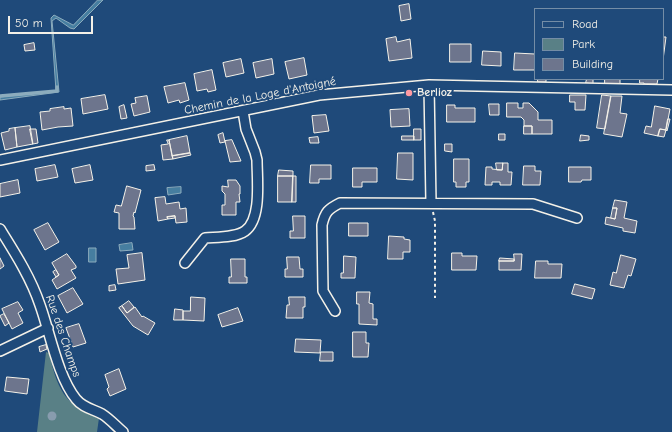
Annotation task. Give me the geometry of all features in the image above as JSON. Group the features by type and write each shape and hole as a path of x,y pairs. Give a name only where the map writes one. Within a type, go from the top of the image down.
{"street":[{"name":"Chemin de la Loge d'Antoigné","path":"0,160 319,95 429,85 672,90"},
{"path":"429,85 431,204"},
{"path":"185,263 205,238 232,236 244,232 253,223 256,212 257,160 246,129 243,111"},
{"path":"336,311 323,291 322,226 325,215 331,207 340,203 533,204 577,218"},
{"name":"Rue des Champs","path":"0,229 28,276 40,303 64,379 70,391 77,401 87,408 102,414 123,432"},
{"path":"0,351 48,328"}],"path":[{"path":"431,204 435,221 435,298"}],"green space":[{"path":"46,352 49,353 55,376 69,401 87,413 99,418 97,432 37,432"}],"water":[{"path":"98,0 103,0 74,29 70,28 56,18 52,21 59,92 0,100 0,97 56,91 51,18 54,15 73,25"},
{"path":"181,187 181,193 168,195 167,188"},
{"path":"132,243 133,250 120,251 119,245"},
{"path":"89,248 96,248 96,262 89,262"}],"building":[{"path":"409,4 411,19 401,21 399,6"},
{"path":"396,37 397,42 410,39 412,58 389,61 386,39"},
{"path":"664,37 666,37 664,52"},
{"path":"34,43 35,50 25,51 24,45"},
{"path":"450,44 471,44 471,62 450,62"},
{"path":"483,51 501,52 501,66 482,65"},
{"path":"515,53 534,54 534,70 514,70"},
{"path":"304,58 307,75 289,79 285,62"},
{"path":"241,59 244,73 226,77 223,63"},
{"path":"272,59 274,74 256,78 253,63"},
{"path":"212,70 216,90 208,92 207,89 197,91 194,74"},
{"path":"538,80 546,80 546,82 538,82"},
{"path":"587,80 593,80 593,84 586,83"},
{"path":"605,80 620,80 620,84 605,84"},
{"path":"640,80 658,80 657,84 640,83"},
{"path":"185,83 189,100 180,103 179,100 168,103 164,87"},
{"path":"105,95 108,109 83,114 81,99"},
{"path":"570,95 586,95 585,110 575,110 575,102 570,102"},
{"path":"602,95 611,96 605,129 597,128"},
{"path":"147,96 150,112 134,116 131,104 136,103 135,98"},
{"path":"611,96 622,96 620,113 627,114 622,137 604,134"},
{"path":"507,103 518,103 518,108 523,108 523,103 529,103 538,112 538,120 552,120 552,134 532,134 532,126 524,126 524,120 521,117 507,117"},
{"path":"489,104 499,104 499,115 490,115"},
{"path":"124,105 127,118 121,119 119,107"},
{"path":"447,105 455,105 455,108 475,108 475,122 447,122"},
{"path":"655,106 670,109 666,130 660,129 658,136 644,133 646,126 651,127"},
{"path":"64,107 64,109 71,108 73,126 42,130 40,112"},
{"path":"409,109 410,126 391,127 390,110"},
{"path":"326,115 329,131 314,133 312,116"},
{"path":"668,119 670,119 667,131 666,130"},
{"path":"30,126 33,144 17,147 15,128"},
{"path":"524,126 532,126 532,134 524,134"},
{"path":"15,128 17,147 5,150 1,133"},
{"path":"30,129 36,129 38,143 33,144"},
{"path":"414,129 421,129 421,140 414,140"},
{"path":"660,129 666,130 664,137 658,136"},
{"path":"223,133 225,142 220,143 218,135"},
{"path":"499,134 505,134 505,140 499,140"},
{"path":"581,135 589,136 589,140 580,141"},
{"path":"187,136 190,153 172,156 169,140"},
{"path":"402,136 414,136 414,140 402,140"},
{"path":"318,137 319,143 310,143 309,138"},
{"path":"167,140 169,140 173,159 163,160 161,145 168,144"},
{"path":"232,140 241,161 230,162 225,141"},
{"path":"445,144 452,144 452,152 445,151"},
{"path":"190,153 191,155 173,159 172,156"},
{"path":"398,153 413,153 413,180 397,179"},
{"path":"454,159 469,159 469,182 466,182 466,187 456,187 456,182 454,182"},
{"path":"496,163 503,163 502,170 497,170"},
{"path":"503,163 508,163 508,172 512,172 511,185 500,185 500,182 492,182 492,185 485,185 486,167 502,170"},
{"path":"55,165 58,177 37,181 35,169"},
{"path":"90,165 93,180 75,183 72,169"},
{"path":"154,165 155,170 146,171 146,166"},
{"path":"311,165 331,165 331,179 319,179 319,183 310,183"},
{"path":"524,166 535,166 535,171 541,171 540,185 523,185"},
{"path":"569,167 591,167 591,180 569,182"},
{"path":"353,168 377,168 377,182 362,182 362,187 353,187"},
{"path":"279,170 293,171 293,176 278,176"},
{"path":"278,176 293,176 292,202 278,202"},
{"path":"293,176 296,176 296,202 292,202"},
{"path":"18,180 20,193 0,197 0,184"},
{"path":"228,180 236,180 240,186 240,202 236,202 236,215 222,215 222,205 225,205 225,194 222,191 222,186 228,187"},
{"path":"127,186 141,190 133,216 135,229 119,229 119,213 114,212 116,205 121,206"},
{"path":"165,197 166,204 179,202 180,209 186,208 187,222 176,223 175,216 167,217 168,219 158,221 155,198"},
{"path":"615,200 627,202 624,218 637,221 635,233 623,231 623,228 605,224 606,217 615,219 617,208 613,208"},
{"path":"613,208 617,208 615,219 611,218"},
{"path":"175,216 175,218 168,219 167,217"},
{"path":"293,216 305,216 305,238 290,238 290,231 293,231"},
{"path":"48,223 59,242 45,250 34,230"},
{"path":"349,223 368,223 368,236 349,236"},
{"path":"389,236 404,237 404,239 410,240 410,252 403,252 403,259 388,259"},
{"path":"142,253 145,280 118,284 116,269 129,268 127,255"},
{"path":"452,253 462,253 462,256 477,256 476,270 452,270"},
{"path":"67,254 76,266 76,268 71,270 76,278 57,289 52,280 59,275 52,263"},
{"path":"514,254 522,254 521,270 499,270 499,261 514,261"},
{"path":"621,255 636,259 631,276 628,275 624,288 610,285 613,272 616,273"},
{"path":"344,256 356,257 355,278 341,278 341,273 343,273"},
{"path":"287,257 299,257 300,269 303,269 303,277 285,277"},
{"path":"0,258 4,266 0,269"},
{"path":"500,258 514,259 514,261 499,261"},
{"path":"231,259 245,259 245,277 247,277 247,283 229,283 229,277 231,277"},
{"path":"536,261 548,261 548,264 562,264 561,278 535,278"},
{"path":"56,270 59,275 56,277 53,272"},
{"path":"575,284 595,289 592,299 572,294"},
{"path":"115,285 116,290 109,291 109,286"},
{"path":"73,288 83,304 67,313 58,296"},
{"path":"357,292 370,292 369,303 373,304 373,319 377,319 377,325 359,324 359,304 357,304"},
{"path":"191,297 205,298 204,321 183,320 183,311 190,311"},
{"path":"289,297 305,297 303,318 286,318"},
{"path":"129,301 134,307 127,313 122,306"},
{"path":"18,302 23,310 18,313 23,323 12,329 2,309"},
{"path":"122,306 127,313 135,307 142,317 143,316 155,323 148,335 133,326 119,308"},
{"path":"238,308 243,321 222,327 218,315"},
{"path":"175,309 183,310 183,320 174,320"},
{"path":"4,314 9,323 5,326 0,316"},
{"path":"79,324 86,343 73,347 66,328"},
{"path":"353,332 366,332 366,343 369,343 368,357 353,357"},
{"path":"296,339 321,340 320,353 295,352"},
{"path":"46,345 47,349 40,352 39,347"},
{"path":"321,352 333,352 333,361 320,361"},
{"path":"119,369 126,389 110,396 107,389 109,387 105,375"},
{"path":"7,377 29,379 27,394 5,391"}],"waterway":[{"path":"0,96 57,91 57,87"}],"place":[{"name":"Berlioz","path":"409,93"}]}
